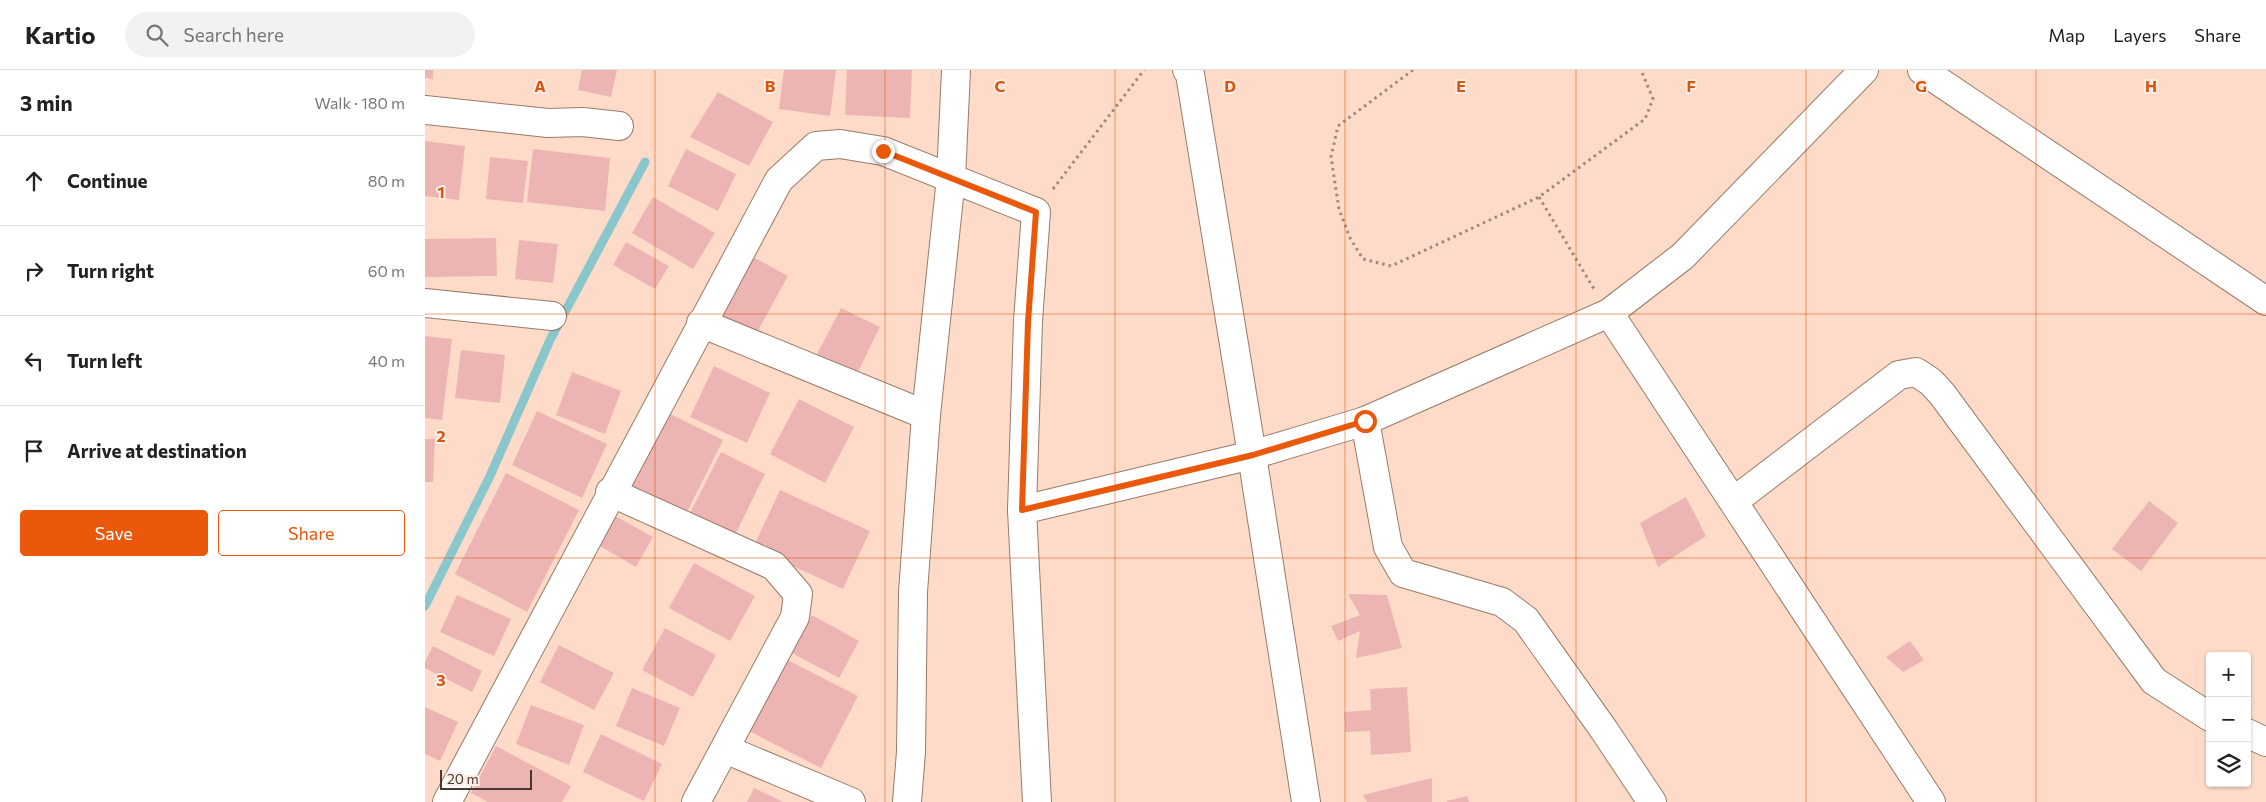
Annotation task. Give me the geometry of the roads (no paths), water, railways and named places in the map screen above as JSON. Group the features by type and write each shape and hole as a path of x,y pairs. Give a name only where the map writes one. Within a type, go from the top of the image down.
{"street":[{"path":"907,802 911,752 913,592 926,415 951,178 956,70"},
{"path":"1022,510 1253,455 1365,421 1609,314 1683,256 1864,70"},
{"path":"1922,70 2266,301"},
{"path":"1191,71 1253,455 1306,802"},
{"path":"425,110 548,122 583,122 619,126"},
{"path":"447,802 779,180 816,146 840,144 883,151 1036,212 1028,322 1022,510 1037,802"},
{"path":"425,303 551,316"},
{"path":"1609,314 1931,802"},
{"path":"701,323 926,415"},
{"path":"1734,501 1899,375 1916,372 1931,382 1942,394 2154,681 2206,714"},
{"path":"1365,421 1388,547 1403,573 1502,602 1526,620 1604,730 1652,802"},
{"path":"611,492 774,566 798,594 795,617 697,802"},
{"path":"2251,735 2266,742"},
{"path":"725,749 851,802"}],"waterway":[{"path":"425,606 490,476 550,340 645,162"}]}
